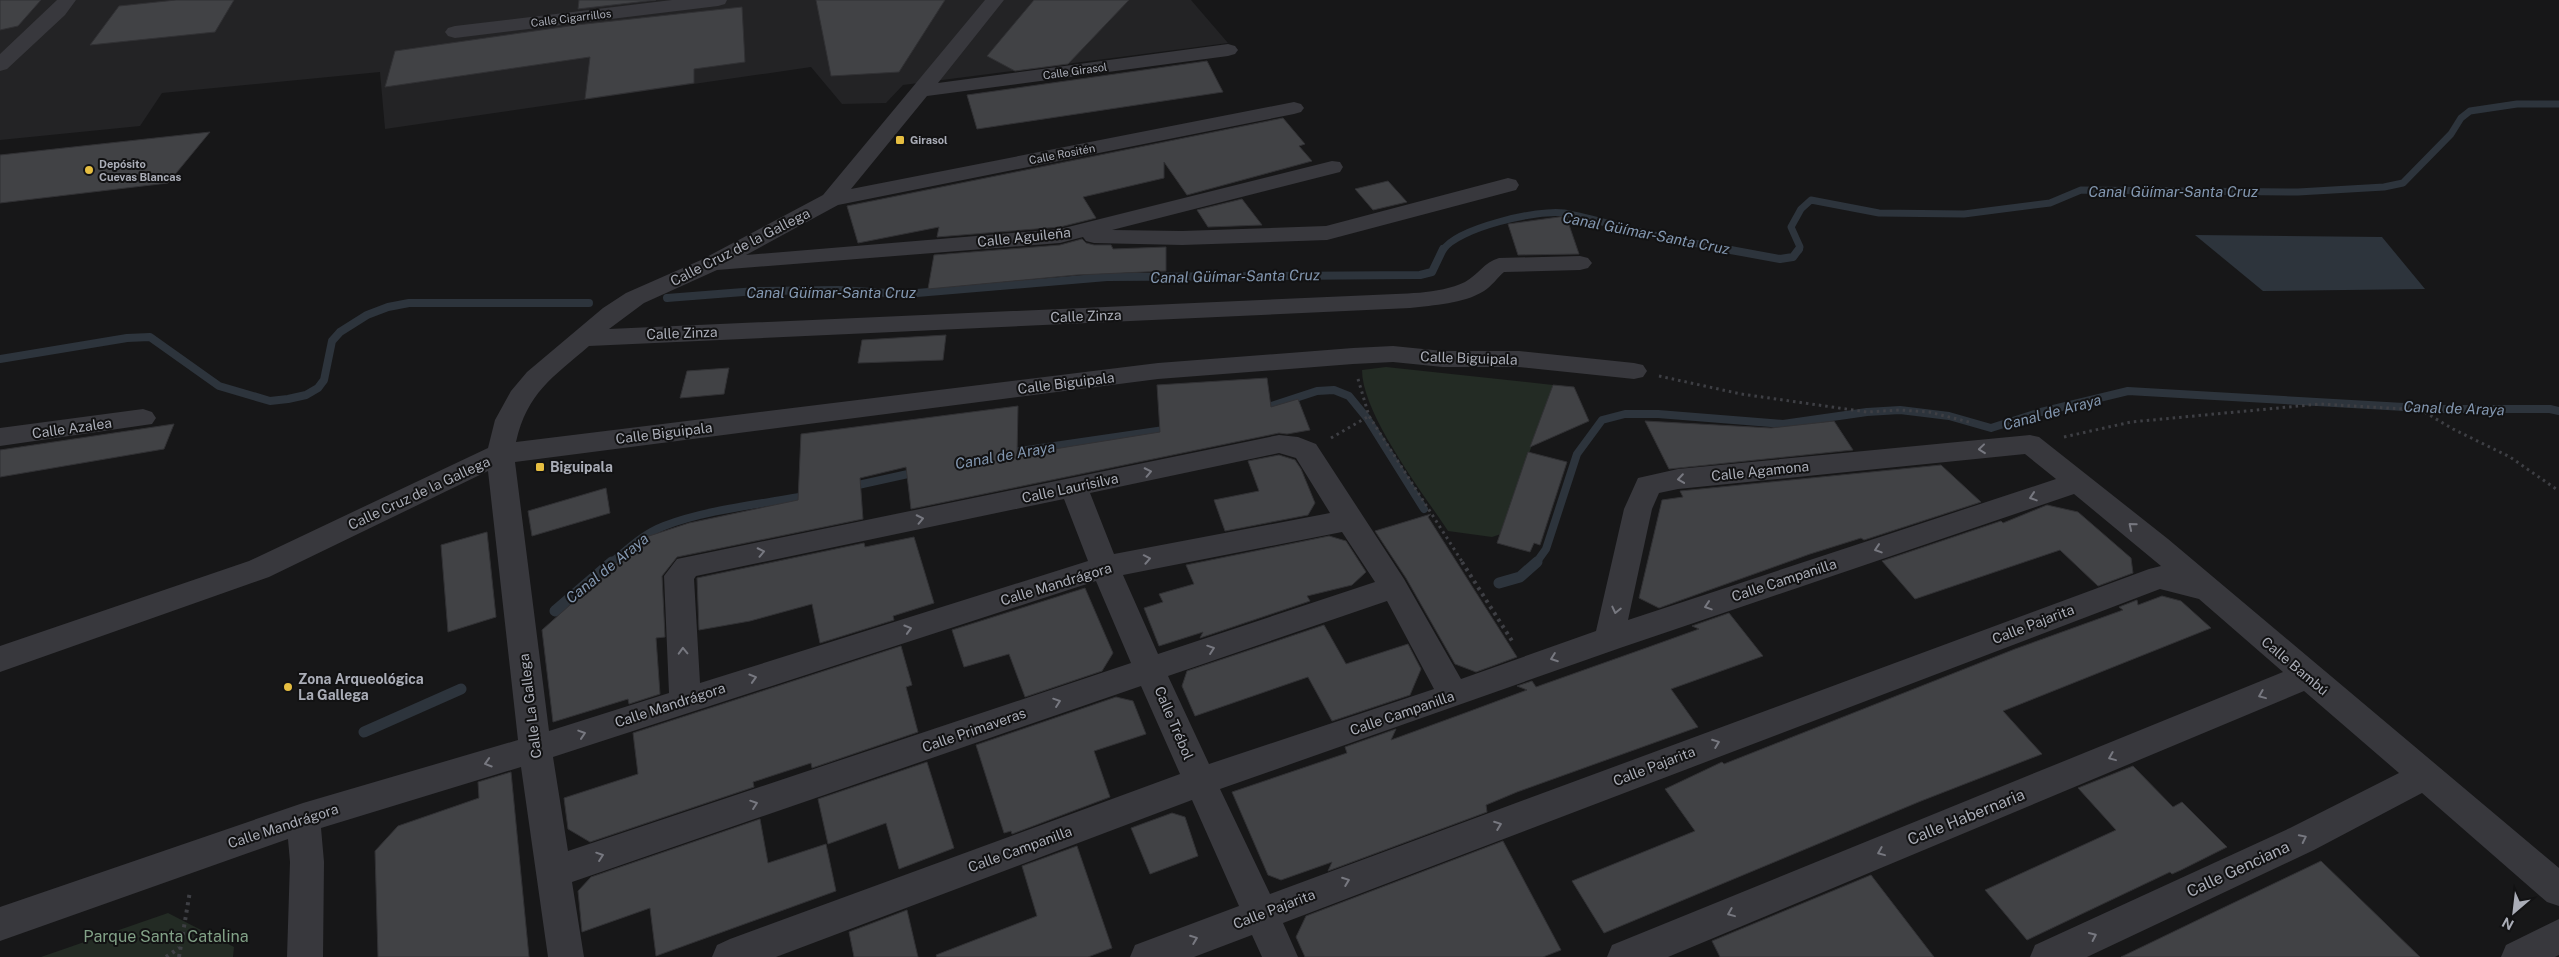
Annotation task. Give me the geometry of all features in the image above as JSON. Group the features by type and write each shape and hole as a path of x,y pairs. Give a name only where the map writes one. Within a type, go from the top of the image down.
{"street":[{"path":"0,65 58,11 66,0"},
{"name":"Calle Cigarrillos","path":"455,32 718,0"},
{"name":"Calle Cruz de la Gallega","path":"0,659 259,568 500,454 508,420 520,397 536,378 582,338 635,298 709,265 830,200 922,91 995,0"},
{"name":"Calle Girasol","path":"922,91 1228,50"},
{"name":"Calle Rositén","path":"830,200 1294,108"},
{"name":"Calle Aguileña","path":"709,265 1060,236 1332,167"},
{"path":"1060,236 1182,238 1327,233 1508,185"},
{"name":"Calle Zinza","path":"582,338 1373,303 1457,294 1474,287 1489,270 1499,265 1580,262"},
{"name":"Calle Biguipala","path":"500,454 1158,371 1353,356 1393,354 1443,359 1519,359 1634,370"},
{"name":"Calle Azalea","path":"0,437 143,418"},
{"name":"Calle Laurisilva","path":"685,700 680,576 687,567 1279,444 1298,446 1306,451"},
{"path":"2030,444 2079,482 2158,562"},
{"name":"Calle Agamona","path":"1609,638 1638,509 1648,485 1678,479 2030,444"},
{"path":"1306,451 1394,587 1454,695"},
{"name":"Calle La Gallega","path":"500,454 535,749 566,957"},
{"name":"Calle Campanilla","path":"730,957 1199,782 1454,695 1609,638 2079,482"},
{"name":"Calle Trébol","path":"1074,488 1105,568 1199,782 1280,957"},
{"name":"Calle Mandrágora","path":"0,924 303,818 535,749 1105,568 1349,520"},
{"name":"Calle Bambú","path":"2158,562 2187,583 2208,592 2559,890"},
{"name":"Calle Pajarita","path":"1148,957 2158,562"},
{"name":"Calle Primaveras","path":"554,872 1394,587"},
{"name":"Calle Habernaria","path":"1625,957 2308,676"},
{"name":"Calle Genciana","path":"2048,957 2302,839 2424,776"},
{"path":"303,818 306,862 305,957"},
{"path":"2519,957 2559,936"}],"path":[{"path":"1353,356 1369,416 1529,667"},
{"path":"1634,370 1742,394 1867,412 1900,410 1929,412 1974,424"},
{"path":"2030,444 2132,422 2320,404 2421,410 2453,429 2510,457 2559,491"},
{"path":"1306,451 1369,416"},
{"path":"179,957 193,873 194,856"},
{"path":"166,957 180,948"}],"shaded area":[{"path":"0,0 1191,0 1228,43 903,85 886,103 842,104 811,67 385,129 380,72 162,93 140,126 0,140"},
{"path":"2195,235 2382,237 2425,289 2263,291"}],"green space":[{"path":"1386,367 1553,385 1501,534 1492,537 1448,531 1396,453 1372,408 1365,388 1362,370"},
{"name":"Parque Santa Catalina","path":"168,913 234,947 233,957 41,957"}],"building":[{"path":"0,0 41,0 18,26 0,30"},
{"path":"176,0 234,0 215,32 90,45 119,6"},
{"path":"579,0 656,0 578,9"},
{"path":"816,0 945,0 899,72 831,76"},
{"path":"1034,0 1129,0 1068,64 1015,71 987,56"},
{"path":"742,7 745,62 694,69 694,83 585,99 590,57 385,87 395,51 576,25"},
{"path":"1207,61 1223,92 977,129 967,95"},
{"path":"1283,118 1305,144 1299,146 1312,161 1187,195 1164,162 1164,178 1083,197 1096,218 1060,227 937,237 939,227 858,243 847,206"},
{"name":"Depósito Cuevas Blancas","path":"210,132 168,183 0,203 0,155"},
{"path":"1388,181 1407,202 1373,210 1355,189"},
{"path":"1242,199 1262,225 1208,227 1197,210"},
{"path":"1566,216 1579,254 1518,255 1508,224"},
{"path":"1082,239 1086,243 1094,245 1111,245 1113,249 1166,247 1166,271 1077,275 928,289 934,255 1060,245"},
{"path":"946,335 943,360 858,363 862,340"},
{"path":"729,368 724,394 680,398 687,371"},
{"path":"1267,378 1271,407 1298,399 1310,430 1287,434 1279,433 911,509 906,467 860,478 863,519 677,557 662,576 665,637 656,638 660,694 629,704 628,699 553,722 542,630 646,537 689,523 798,500 801,434 1018,406 1017,455 1160,432 1157,385"},
{"path":"1553,385 1574,387 1589,421 1530,447"},
{"path":"1645,421 1771,428 1834,421 1853,450 1669,469"},
{"path":"174,424 164,449 0,477 0,450"},
{"path":"1528,452 1567,462 1540,545 1534,543 1530,552 1497,543"},
{"path":"1279,455 1295,460 1301,469 1315,503 1308,515 1225,531 1214,500 1259,491 1248,461"},
{"path":"1941,465 1981,502 1864,540 1861,538 1810,554 1659,608 1639,598 1662,500 1683,497 1680,491"},
{"path":"606,488 610,513 532,536 528,511"},
{"path":"2047,505 2078,512 2131,558 2133,573 2098,586 2060,550 1915,599 1882,561 2001,521 2003,523"},
{"path":"1431,514 1428,517 1517,657 1476,672 1455,664 1406,578 1375,531"},
{"path":"487,532 496,617 448,632 441,545"},
{"path":"1329,536 1346,541 1366,572 1352,585 1307,596 1310,601 1200,638 1203,632 1159,646 1144,608 1163,602 1159,594 1194,584 1186,565"},
{"path":"914,537 934,603 893,616 894,620 820,643 812,604 750,621 699,630 697,578 864,543 865,547"},
{"path":"1085,588 1113,653 1102,671 1025,697 1009,654 964,667 952,630"},
{"path":"2162,596 2181,601 2211,628 2003,711 2042,754 1921,801 1604,933 1572,881 1695,831 1665,789 1722,762 1724,764 2015,649 2123,610 2119,607 2137,600 2138,605"},
{"path":"1729,613 1763,656 1671,689 1698,727 1517,792 1486,805 1487,812 1328,871 1332,862 1281,880 1268,875 1232,792 1347,753 1345,747 1396,729 1391,740 1527,690 1517,686 1532,681 1536,687 1699,629 1692,626"},
{"path":"1324,625 1346,664 1408,644 1421,669 1410,695 1332,721 1308,677 1195,716 1182,686 1187,671"},
{"path":"901,646 912,685 906,687 918,732 812,768 811,763 753,782 754,787 590,842 568,829 564,798 638,774 633,733"},
{"path":"1116,697 1133,701 1146,734 1094,751 1110,797 1012,834 1011,831 1004,833 976,745"},
{"path":"927,762 954,848 899,869 886,823 828,844 818,799"},
{"path":"2133,766 2173,807 2182,802 2227,847 2027,940 1985,890 2116,830 2078,788"},
{"path":"511,772 529,957 378,957 375,851 398,826 479,798 478,782"},
{"path":"1172,813 1185,817 1198,856 1150,874 1131,828"},
{"path":"760,819 768,863 826,844 836,891 656,956 650,908 582,932 578,891 591,877"},
{"path":"1503,841 1561,950 1543,957 1305,957 1296,937 1306,916"},
{"path":"1077,846 1112,948 1088,957 937,957 936,955 1037,916 1022,866"},
{"path":"2321,861 2420,957 2121,957 2206,916"},
{"path":"1871,875 1934,957 1720,957 1712,941"},
{"path":"907,910 918,957 854,957 849,932"}],"waterway":[{"name":"Canal Güímar-Santa Cruz","path":"1799,250 1800,247 1791,227 1801,209 1811,200 1879,213 1964,214 2050,203 2081,190 2298,192 2384,187 2403,183 2451,134 2461,118 2470,111 2517,104 2559,104"},
{"name":"Canal Güímar-Santa Cruz","path":"1443,250 1451,242 1464,234 1481,228 1518,217 1552,213 1574,215 1656,236 1732,250"},
{"name":"Canal Güímar-Santa Cruz","path":"667,298 756,291 838,290 905,294 1107,277 1420,275 1432,272 1443,249"},
{"name":"Canal Güímar-Santa Cruz","path":"1725,249 1780,259 1793,257 1799,249"},
{"name":"Canal Güímar-Santa Cruz","path":"0,359 127,338 150,337 219,386 270,401 306,395 318,388 324,380 332,341 340,332 367,315 388,307 409,303 589,303"},
{"name":"Canal de Araya","path":"1259,410 1317,391 1334,390 1349,396 1367,418 1424,509"},
{"name":"Canal de Araya","path":"1536,563 1546,549 1577,454 1602,420 1625,414 1658,414 1783,424 1867,412 1900,410 1949,416 1991,428 2041,412 2128,391 2439,409 2550,409 2559,411"},
{"name":"Canal de Araya","path":"1006,453 1171,429"},
{"name":"Canal de Araya","path":"849,487 917,472"},
{"name":"Canal de Araya","path":"611,563 649,533 681,520 717,511 810,495"},
{"name":"Canal de Araya","path":"555,611 612,562"},
{"name":"Canal de Araya","path":"1499,583 1520,577 1536,563"},
{"name":"Canal de Araya","path":"364,732 461,689"}],"place":[{"name":"Girasol","path":"900,140"},
{"name":"Depósito Cuevas Blancas","path":"89,170"},
{"name":"Biguipala","path":"540,467"},
{"name":"Zona Arqueológica La Gallega","path":"288,687"}]}
